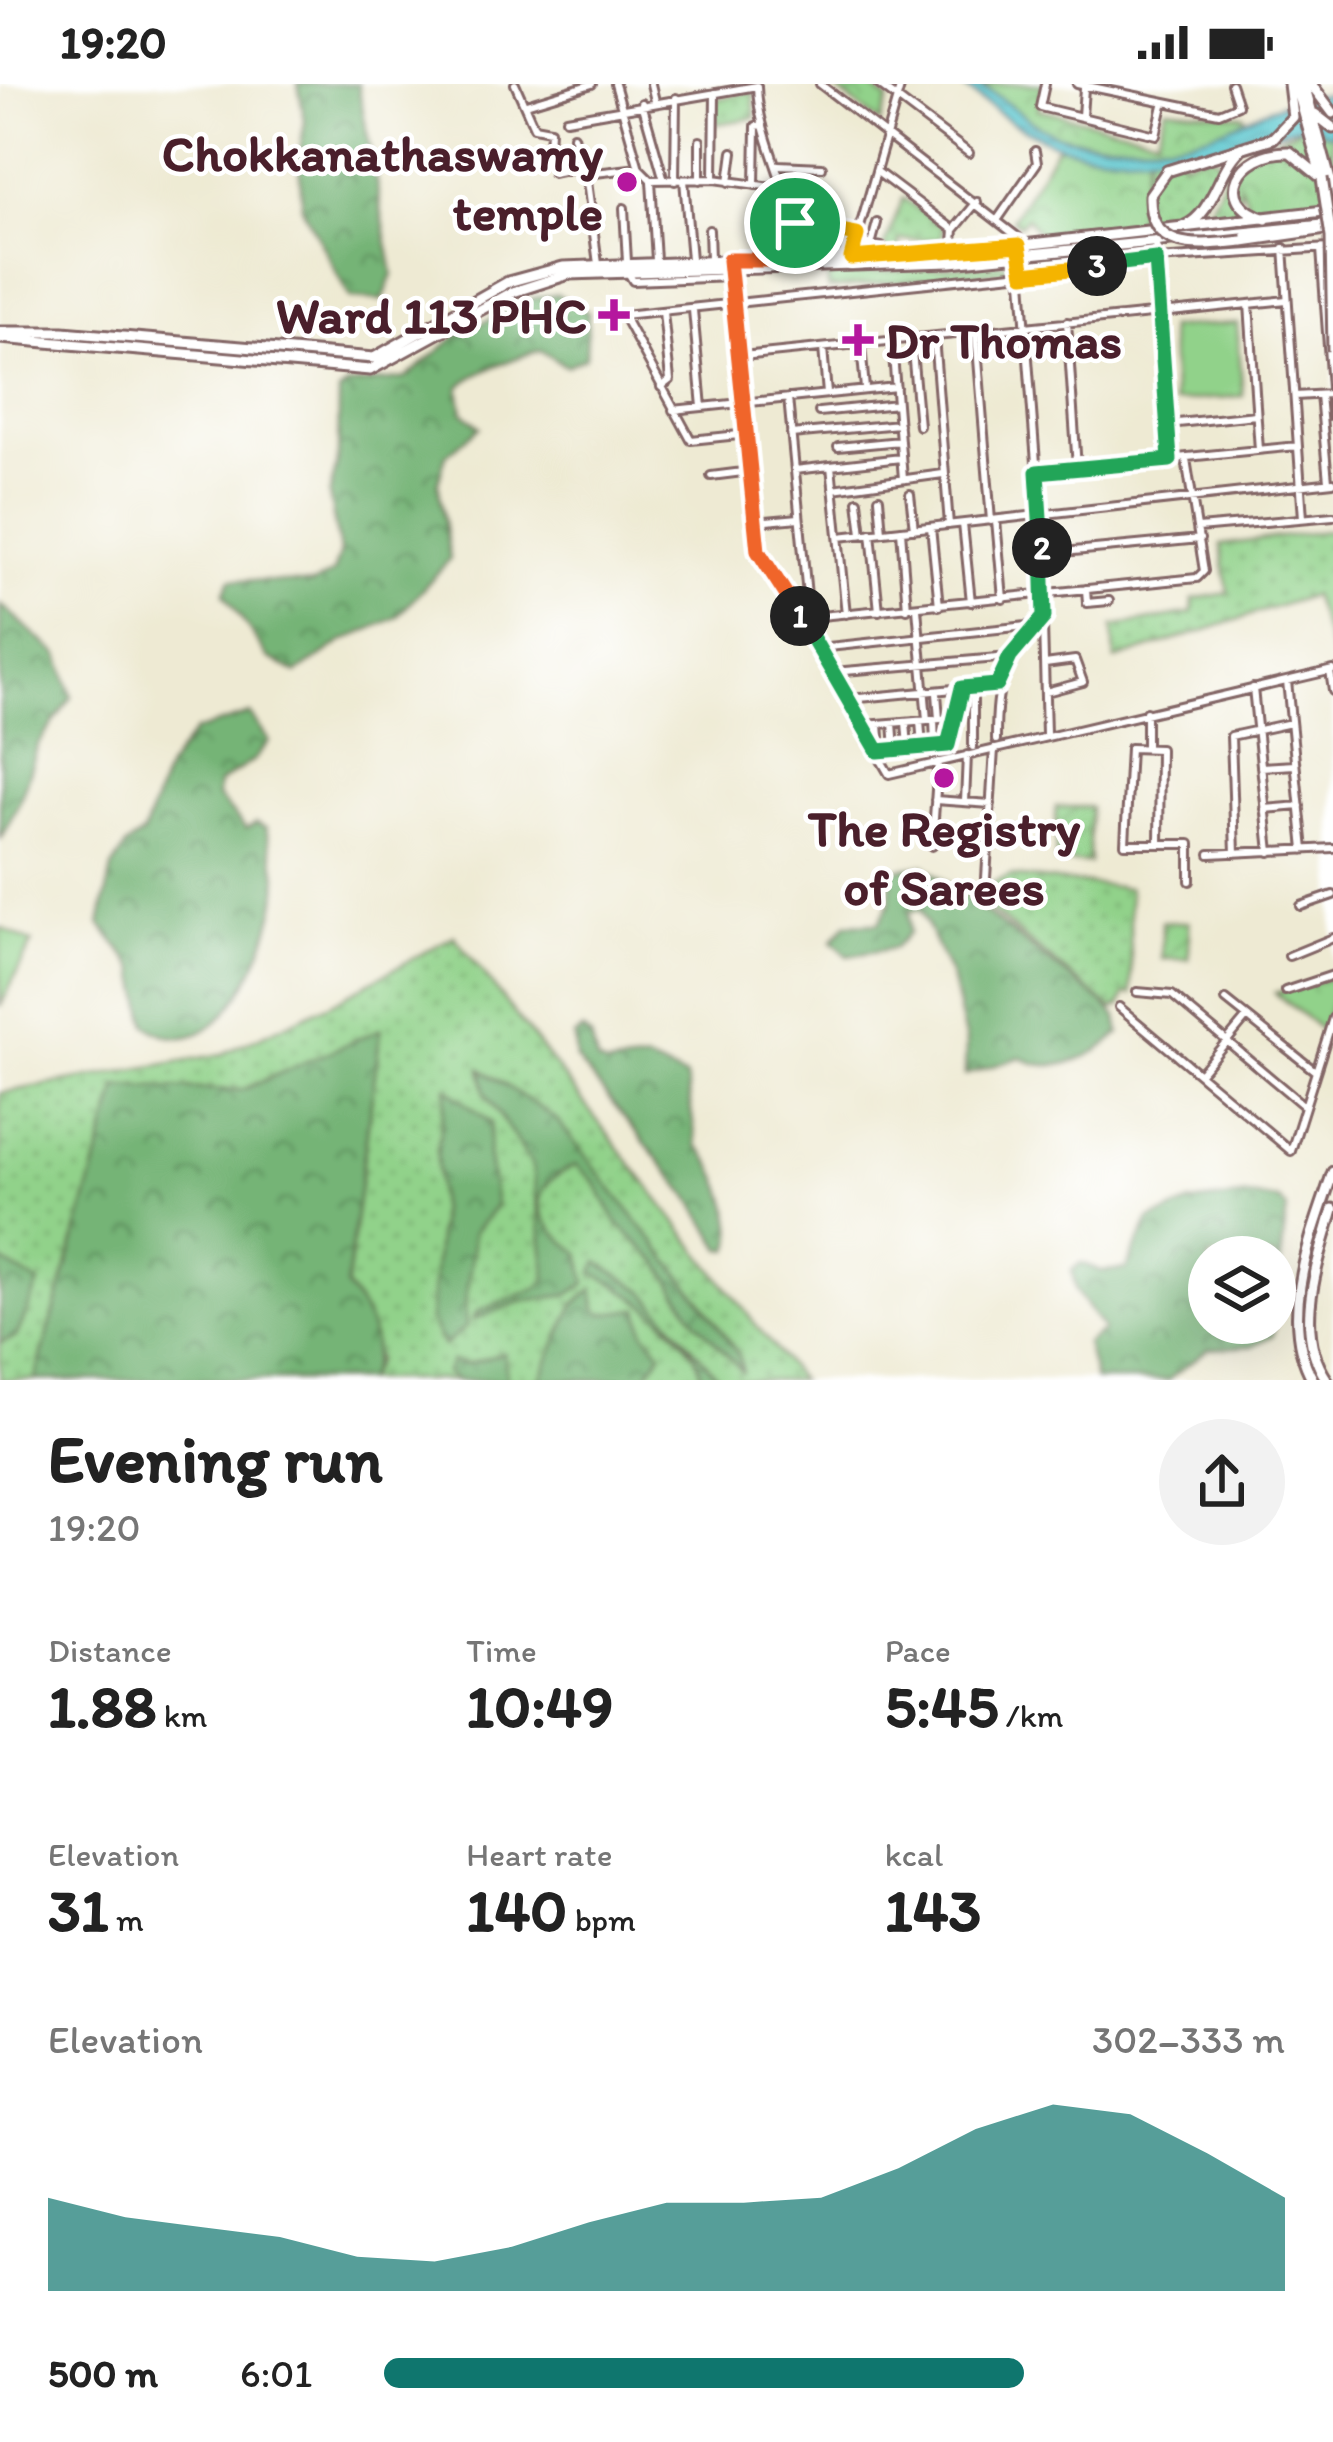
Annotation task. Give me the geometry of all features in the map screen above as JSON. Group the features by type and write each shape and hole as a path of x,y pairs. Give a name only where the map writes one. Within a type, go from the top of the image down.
{"main road":[{"path":"1301,88 1333,190"},
{"path":"1301,88 1333,113"},
{"path":"1301,88 1287,129 1167,172 1149,202 1156,228 1176,244 1243,241 1333,224"},
{"path":"1301,88 1331,237 1333,353"},
{"path":"1311,110 1333,128"},
{"path":"1169,231 1193,223 1203,213 1225,164 1243,147"},
{"path":"1268,220 1248,212 1237,184 1243,166 1253,158 1289,152 1322,178"},
{"path":"1333,157 1333,190"},
{"path":"0,335 63,332 374,358 508,282 598,264 820,269 1020,250 1333,210"},
{"path":"0,335 370,370 536,282 656,260 710,259 730,268 792,260 1156,241 1316,222 1333,224"},
{"path":"1313,1380 1300,1353 1296,1312 1333,1172"},
{"path":"1327,1380 1312,1349 1309,1317 1333,1209"}],"street":[{"path":"515,84 534,127 550,130 549,148 574,140 584,171 598,264"},
{"path":"526,104 592,84"},
{"path":"615,84 639,169 651,180 714,179 779,188"},
{"path":"651,84 655,101"},
{"path":"691,84 693,96"},
{"path":"820,84 1019,238 1040,515 1046,736"},
{"path":"878,84 969,153"},
{"path":"851,258 901,84"},
{"path":"1045,84 1040,107 1156,135 1163,105"},
{"path":"1082,118 1082,85 1220,113 1238,105 1232,84"},
{"path":"566,118 757,85 779,188 795,223 792,260"},
{"path":"714,179 715,92"},
{"path":"676,98 680,180 691,259"},
{"path":"642,103 664,181"},
{"path":"755,185 756,126 763,125"},
{"path":"700,141 700,180"},
{"path":"998,219 1037,163 1035,151"},
{"path":"730,182 733,152"},
{"path":"757,159 822,166"},
{"path":"553,172 639,169"},
{"path":"876,171 954,230"},
{"path":"651,180 656,260"},
{"path":"952,253 954,230 977,202"},
{"path":"624,208 627,266"},
{"path":"795,223 882,247 881,253"},
{"path":"871,244 878,223"},
{"path":"709,230 710,259"},
{"path":"1156,241 1170,460"},
{"path":"1284,248 1303,518"},
{"path":"748,434 691,440 622,315 737,307 1156,259 1333,248"},
{"path":"1321,249 1333,416"},
{"path":"730,268 758,551 890,774 995,744 1331,670 1333,691"},
{"path":"742,356 1287,300"},
{"path":"1249,304 1259,451"},
{"path":"693,310 702,407"},
{"path":"661,388 670,380 663,312"},
{"path":"1066,322 1077,469"},
{"path":"976,334 1003,599"},
{"path":"934,338 949,525"},
{"path":"911,340 919,425"},
{"path":"892,342 903,479"},
{"path":"861,345 866,390"},
{"path":"823,348 827,394"},
{"path":"673,410 896,387"},
{"path":"1295,396 1330,394"},
{"path":"839,536 1330,482 1320,395"},
{"path":"788,398 808,607 801,619"},
{"path":"819,412 897,404"},
{"path":"1168,424 1256,415"},
{"path":"791,434 899,424"},
{"path":"838,447 900,441"},
{"path":"1037,472 1298,446"},
{"path":"795,470 901,458"},
{"path":"801,619 1197,578 1204,571 1186,459"},
{"path":"832,466 846,614"},
{"path":"711,476 752,471"},
{"path":"833,489 944,473"},
{"path":"910,494 914,529"},
{"path":"879,498 882,532"},
{"path":"858,500 879,611"},
{"path":"1198,528 1333,516"},
{"path":"755,522 799,518"},
{"path":"963,524 971,602"},
{"path":"931,527 938,605"},
{"path":"901,530 935,746"},
{"path":"1042,554 1200,539"},
{"path":"1086,589 1087,603 1109,601"},
{"path":"986,878 997,685 1010,657 1044,617"},
{"path":"819,648 1036,626"},
{"path":"833,672 1010,657"},
{"path":"1045,664 1075,661 1083,682 1046,692"},
{"path":"1287,681 1304,850"},
{"path":"849,699 997,685"},
{"path":"973,687 973,747"},
{"path":"879,751 935,746 949,740 962,688"},
{"path":"1253,688 1270,852"},
{"path":"922,747 936,691"},
{"path":"1146,712 1146,748"},
{"path":"865,725 953,718"},
{"path":"906,722 908,748"},
{"path":"893,723 895,749"},
{"path":"1235,853 1231,736 1291,723"},
{"path":"879,724 879,751"},
{"path":"1159,844 1160,748 1130,748 1126,844 1159,844 1190,844 1190,881"},
{"path":"964,802 968,755"},
{"path":"932,846 938,762"},
{"path":"1261,767 1295,765"},
{"path":"935,800 991,804"},
{"path":"1265,809 1300,806"},
{"path":"1210,854 1333,848"},
{"path":"1301,907 1333,895"},
{"path":"1289,956 1333,938"},
{"path":"1285,991 1333,974"},
{"path":"1137,992 1172,995 1303,1105"},
{"path":"1226,1000 1315,1071"},
{"path":"1119,1006 1291,1151 1315,1071 1329,1044 1333,1018"},
{"path":"1199,1074 1247,1017"}],"green space":[{"path":"298,84 358,84 393,274 383,300 350,298 302,207 299,157 305,121"},
{"path":"829,84 867,84 888,100 880,123"},
{"path":"982,84 1043,84 1038,109 1157,137 1166,107 1243,115 1246,122 1180,141 1081,140 1039,127"},
{"path":"753,91 755,118 716,124 717,99"},
{"path":"1314,121 1323,132 1333,134 1333,200 1251,211 1240,185 1237,204 1247,217 1204,219 1231,162"},
{"path":"1057,146 1148,154 1135,228 1040,237 1027,217 1020,225 1012,219"},
{"path":"1182,152 1182,161 1210,153 1221,161 1195,215 1135,228 1148,154"},
{"path":"903,198 943,227 942,239 899,240 899,250 883,251"},
{"path":"1148,247 1149,256 1032,268 1031,260"},
{"path":"1006,263 1006,271 828,289 827,275"},
{"path":"557,294 588,312 586,357 566,366 540,350 482,372 459,389 463,412 480,427 446,455 438,482 450,559 397,617 342,642 297,673 268,658 224,593 231,579 313,584 333,573 340,552 329,495 338,460 339,392 349,385 406,378 459,334 534,298"},
{"path":"1237,323 1243,396 1174,402 1168,328"},
{"path":"1333,530 1333,658 1312,595 1115,660 1113,627 1192,613 1193,599 1228,593 1221,545"},
{"path":"0,604 59,655 72,697 38,745 20,801 0,840"},
{"path":"250,714 269,741 255,759 218,784 217,796 246,829 256,823 266,828 277,878 272,917 252,973 236,999 217,1021 196,1034 173,1037 147,1025 135,968 100,924 112,868 127,845 143,834 167,768 195,731"},
{"path":"1056,807 1090,807 1089,863 1056,862"},
{"path":"924,865 1103,1003 1117,1017 1120,1033 1073,1062 1046,1065 1021,1057 965,1075 966,1042 951,977 920,910 909,911 909,933 894,948 848,956 832,941 846,924 879,923 890,903 892,870"},
{"path":"1010,876 1129,888 1132,994 1125,994 1120,1006 1112,1009 969,893"},
{"path":"1162,922 1189,922 1189,959 1162,959"},
{"path":"0,927 32,943 0,1007"},
{"path":"454,936 799,1380 366,1380 377,1359 346,1288 380,1030 242,1090 118,1088 35,1380 0,1380 0,1093 222,1054 332,1003"},
{"path":"1333,977 1333,998 1322,1031 1275,993"},
{"path":"381,1029 346,1287 372,1331 374,1355 366,1380 35,1380 118,1087 242,1090"},
{"path":"582,1030 591,1037 597,1062 606,1066 647,1061 686,1078 697,1146 712,1165 730,1211 730,1250 722,1249 692,1200 576,1059 574,1037"},
{"path":"481,1069 556,1119 702,1302 739,1356 743,1372 695,1320 660,1264 617,1223 595,1182 576,1165 546,1185 540,1207 554,1231 580,1253 586,1283 568,1295 522,1301 473,1320 477,1312 540,1287 547,1278 532,1165 485,1093"},
{"path":"447,1088 491,1123 488,1153 496,1206 473,1233 466,1327 444,1346 430,1320 439,1217 437,1152"},
{"path":"1247,1196 1279,1200 1287,1208 1284,1236 1188,1236 1188,1344 1257,1344 1208,1349 1168,1380 1095,1380 1086,1343 1103,1330 1076,1291 1072,1270 1081,1263 1101,1271 1126,1269 1150,1220 1191,1203"},
{"path":"0,1260 39,1283 16,1337 0,1343"},
{"path":"598,1262 644,1291 721,1380 701,1380 698,1364 676,1332 624,1290 593,1273"},
{"path":"593,1289 596,1309 602,1314 639,1309 644,1331 661,1353 644,1380 539,1380 574,1305"},
{"path":"504,1353 507,1380 457,1380 446,1373 451,1361 466,1364"}],"water":[{"path":"960,84 986,90 1043,128 1079,140 1183,141 1289,101 1333,95 1333,134 1323,133 1313,121 1184,151 1082,151 1029,132"}],"place":[{"name":"Chokkanathaswamy temple","path":"627,182"},
{"name":"Ward 113 PHC","path":"614,315"},
{"name":"Dr Thomas","path":"858,340"},
{"name":"The Registry of Sarees","path":"944,778"}],"route":[{"path":"795,223 857,235 851,258 1019,245 1024,274 1156,259 1170,460 1037,472 1044,617 1010,657 997,685 962,688 948,745 878,751 758,551 729,260 792,260 795,223"}]}
